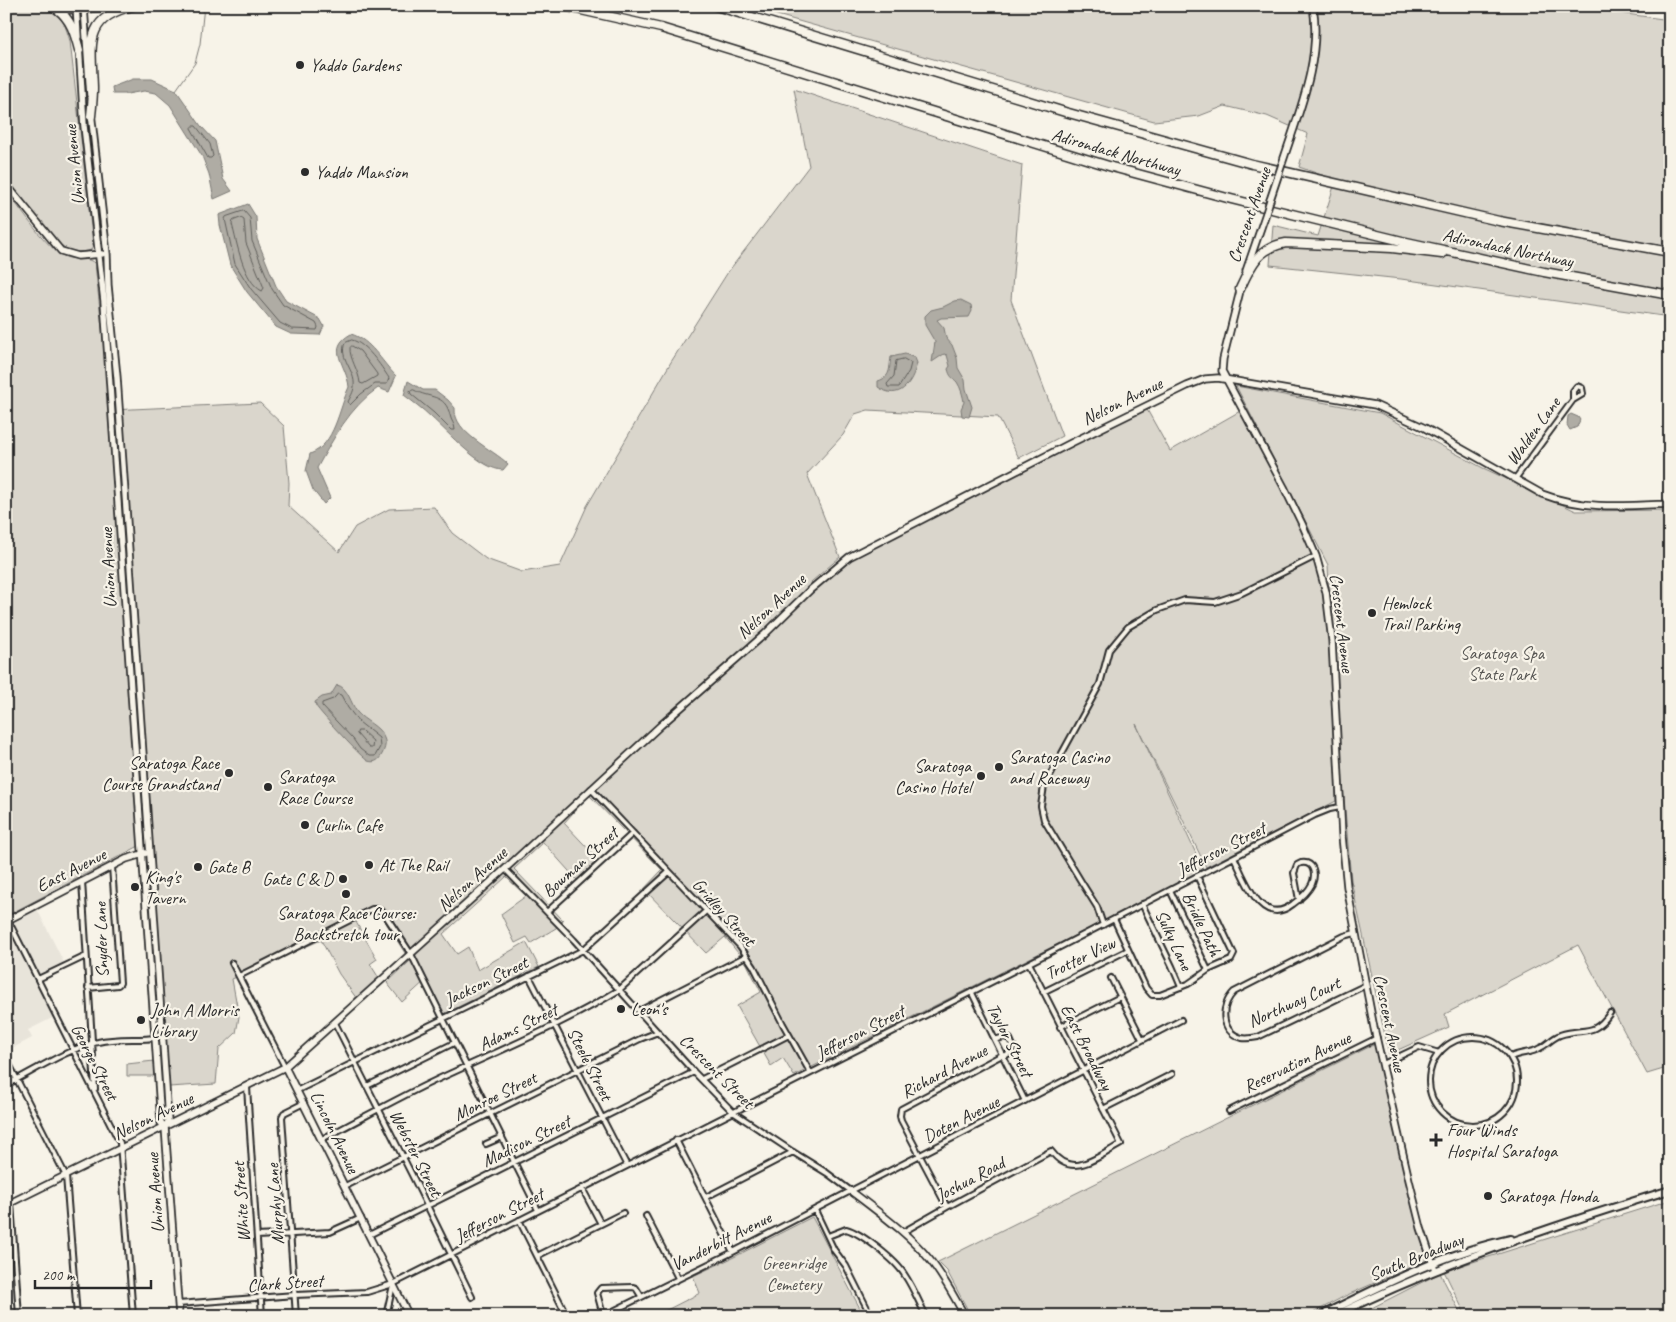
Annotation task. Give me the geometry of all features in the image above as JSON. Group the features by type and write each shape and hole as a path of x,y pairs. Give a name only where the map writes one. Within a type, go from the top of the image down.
{"highway":[{"path":"54,6 63,9 120,6"},
{"path":"54,6 68,20 74,32 79,50"},
{"path":"91,116 93,90 91,52 93,38 99,26 108,16 121,9 134,6"},
{"name":"Adirondack Northway","path":"563,6 660,28 1112,167 1305,218 1544,272 1670,295"},
{"name":"Adirondack Northway","path":"716,6 1064,112 1252,164 1499,221 1670,252"},
{"path":"1240,289 1248,271 1260,254 1272,247 1286,243 1392,248 1488,260"}],"main road":[{"name":"South Broadway","path":"1320,1316 1494,1242 1528,1235 1670,1190"},
{"name":"South Broadway","path":"1334,1316 1434,1267"}],"street":[{"name":"Crescent Avenue","path":"1313,6 1314,42 1305,92 1240,289 1223,359 1222,371 1284,487 1316,556 1326,592 1330,618 1340,808 1347,887 1382,1064 1421,1228 1434,1267"},
{"name":"Union Avenue","path":"80,7 79,50 84,126 104,301 161,1123 165,1127"},
{"name":"Union Avenue","path":"80,7 107,254 108,285 117,377 163,1038 168,1122 165,1127 179,1316"},
{"path":"6,184 61,251 78,256 107,254"},
{"name":"Nelson Avenue","path":"9,1204 285,1067 505,869 661,725 765,634 810,590 849,557 1172,392 1205,379 1213,378 1375,405 1421,426 1547,496 1583,505 1670,504"},
{"name":"Walden Lane","path":"1515,479 1573,400"},
{"path":"1103,924 1086,888 1044,820 1041,806 1044,786 1100,684 1109,650 1128,627 1157,610 1185,600 1215,602 1242,593 1316,556"},
{"name":"Gridley Street","path":"591,789 740,946 754,967 810,1072"},
{"name":"Jefferson Street","path":"393,1284 970,991 1029,963 1323,812 1340,808"},
{"name":"Bowman Street","path":"547,912 632,833"},
{"name":"East Avenue","path":"7,920 126,859 150,852"},
{"path":"1234,857 1253,896 1265,908 1276,910 1283,910 1298,900 1312,885 1314,875 1312,867 1305,862 1297,865 1294,873 1298,900"},
{"name":"Snyder Lane","path":"88,988 118,985 120,983 112,866"},
{"name":"Crescent Street","path":"505,869 733,1112 827,1173 903,1232 937,1268 965,1316"},
{"name":"Jackson Street","path":"298,1090 583,950 669,872"},
{"path":"1114,919 1146,988 1152,995 1157,996 1195,980 1208,970 1232,959 1234,954 1197,876"},
{"path":"82,882 95,1092"},
{"name":"Bridle Path","path":"1170,890 1208,970"},
{"name":"Sulky Lane","path":"1142,904 1180,987"},
{"path":"239,976 376,908 384,913 411,954 538,1210"},
{"name":"Adams Street","path":"322,1139 554,1025 619,990 706,910"},
{"name":"George Street","path":"7,920 118,1138 121,1149 133,1316"},
{"name":"Northway Court","path":"1355,934 1344,936 1234,992 1225,1006 1225,1020 1229,1028 1240,1037 1258,1037 1366,985"},
{"name":"Trotter View","path":"1043,992 1128,950"},
{"path":"38,979 86,956"},
{"path":"639,1011 746,956"},
{"name":"Lincoln Avenue","path":"232,962 298,1090 408,1314"},
{"name":"East Broadway","path":"1029,963 1121,1144 1085,1163 1075,1166 1062,1163 1050,1151"},
{"name":"Steele Street","path":"529,976 627,1166"},
{"path":"1111,978 1142,1039"},
{"name":"Taylor Street","path":"970,991 1025,1101"},
{"path":"1060,1027 1120,997"},
{"path":"1511,1057 1518,1053 1541,1048 1554,1037 1592,1030 1599,1026 1610,1013"},
{"name":"Doten Avenue","path":"851,1191 1181,1020"},
{"name":"Webster Street","path":"335,1023 404,1157 472,1297"},
{"name":"Monroe Street","path":"345,1186 640,1039 658,1032"},
{"path":"702,1079 789,1035"},
{"path":"995,1040 1004,1037 1010,1039 1013,1046 1011,1052 1002,1056"},
{"path":"1476,1037 1490,1040 1502,1047 1511,1057 1518,1075 1516,1093 1513,1102 1501,1116 1493,1121 1476,1126 1461,1124 1449,1119 1436,1105 1429,1088 1430,1069 1439,1053 1449,1044 1462,1038 1476,1037"},
{"path":"6,1085 92,1044 104,1041 163,1038"},
{"name":"Reservation Avenue","path":"1229,1111 1377,1038"},
{"path":"367,1086 454,1043"},
{"path":"1382,1064 1419,1047 1439,1053"},
{"name":"Richard Avenue","path":"919,1156 901,1120 901,1109 1002,1056"},
{"path":"6,1058 66,1176 77,1316"},
{"name":"Madison Street","path":"369,1235 694,1072"},
{"path":"1104,1109 1172,1074"},
{"name":"White Street","path":"247,1087 262,1316"},
{"name":"Murphy Lane","path":"296,1316 282,1117 304,1103"},
{"path":"486,1144 502,1137"},
{"path":"676,1140 733,1252"},
{"name":"Joshua Road","path":"903,1232 1050,1151"},
{"path":"706,1197 793,1152"},
{"path":"919,1156 947,1207"},
{"path":"582,1188 601,1224"},
{"name":"Vanderbilt Avenue","path":"603,1316 851,1191"},
{"path":"9,1204 20,1316"},
{"path":"815,1210 834,1250 846,1266 871,1316"},
{"path":"537,1256 622,1213"},
{"path":"646,1216 678,1278"},
{"path":"257,1236 330,1232 361,1218"},
{"path":"519,1220 568,1316"},
{"path":"828,1236 846,1229 860,1235 870,1243 904,1273 926,1316"},
{"path":"385,1316 393,1284"},
{"name":"Clark Street","path":"178,1304 295,1295 368,1292 393,1284"},
{"path":"603,1316 597,1296 601,1288 633,1287 642,1296"},
{"path":"399,1316 408,1314"}],"shaded area":[{"path":"37,909 64,963 40,974 37,972 13,923"},
{"path":"6,926 9,928 54,1017 28,1030 32,1038 7,1051"}],"green space":[{"path":"6,6 30,6 51,11 63,22 66,29 70,41 93,245 91,250 84,252 70,251 56,242 6,181"},
{"path":"745,6 1568,6 1670,20 1670,317 1401,279 1270,265 1273,225 1318,236 1336,180 1299,167 1308,134 1267,116 1225,106 1199,116 1154,121"},
{"name":"Saratoga Race Course","path":"794,89 1022,165 1011,300 1062,436 1019,458 998,417 868,410 855,414 843,435 807,474 840,557 811,582 816,587 849,557 1145,406 1170,451 1242,410 1290,499 1320,570 1331,629 1328,565 1236,386 1380,413 1483,468 1576,511 1670,510 1670,1067 1647,1074 1578,945 1445,1014 1449,1027 1389,1054 1351,880 1334,680 1336,801 1206,867 1136,724 1204,871 794,1076 783,1058 771,1066 737,1006 761,992 747,964 725,937 706,953 644,889 662,870 589,795 564,823 598,859 577,880 543,842 514,869 563,920 556,928 531,943 527,937 515,943 501,914 526,896 506,877 443,934 457,954 468,947 478,970 526,942 539,967 444,1014 427,979 402,1002 387,983 410,961 383,918 373,912 356,922 377,959 370,964 379,978 357,999 339,974 321,940 232,979 239,1017 236,1033 219,1049 216,1084 169,1087 152,845 139,846 6,916 6,190 42,237 58,253 70,258 86,259 95,264 111,410 260,403 284,426 289,483 288,506 339,552 355,527 389,509 434,507 452,533 486,559 522,572 560,566 587,506 671,362 728,272 809,166"},
{"path":"1375,1044 1429,1259 1345,1296 1307,1316 971,1316 947,1271 938,1262"},
{"path":"154,1061 155,1076 127,1076 127,1064"},
{"path":"1670,1200 1670,1316 1466,1316 1444,1271"},
{"name":"Greenridge Cemetery","path":"812,1217 864,1316 655,1316 700,1293 693,1276"},
{"path":"1440,1273 1462,1316 1356,1316"}],"water":[{"path":"133,79 152,79 176,90 201,126 215,141 223,179 232,191 214,199 209,174 202,156 170,105 156,93 144,91 113,94 112,87"},
{"path":"248,204 256,217 257,239 276,286 286,301 320,319 324,326 320,335 291,334 276,327 247,292 230,265 219,215"},
{"path":"961,300 971,305 972,311 969,317 941,318 937,320 944,328 946,338 952,345 957,358 958,368 965,380 972,407 969,417 962,416 963,397 961,389 949,372 950,366 947,355 944,354 932,362 935,342 925,325 925,316 931,310"},
{"path":"351,334 370,346 396,376 389,392 378,388 359,404 343,424 323,457 317,468 330,498 324,504 313,490 306,471 310,454 325,443 331,434 349,387 338,351 343,339"},
{"path":"905,354 915,358 917,363 908,384 898,392 892,393 878,387 878,381 889,372 891,357"},
{"path":"408,381 423,390 435,390 448,400 455,408 456,417 460,425 467,433 508,464 503,470 485,464 475,457 425,411 404,395"},
{"path":"1571,414 1580,420 1577,427 1570,430 1567,425 1568,416"},
{"path":"337,685 347,692 357,712 382,734 385,740 385,747 381,756 376,761 368,761 342,736 316,706 315,702 322,697 331,695"}],"waterway":[{"path":"176,90 195,63 200,44 204,6"}],"place":[{"name":"Yaddo Gardens","path":"300,65"},
{"name":"Yaddo Mansion","path":"305,172"},
{"name":"Hemlock Trail Parking","path":"1372,613"},
{"name":"Saratoga Casino and Raceway","path":"999,767"},
{"name":"Saratoga Race Course Grandstand","path":"229,773"},
{"name":"Saratoga Casino Hotel","path":"981,776"},
{"name":"Saratoga Race Course","path":"268,787"},
{"name":"Curlin Cafe","path":"305,825"},
{"name":"At The Rail","path":"369,865"},
{"name":"Gate B","path":"198,867"},
{"name":"Gate C & D","path":"343,879"},
{"name":"King's Tavern","path":"135,887"},
{"name":"Saratoga Race Course: Backstretch tour","path":"346,894"},
{"name":"Leon's","path":"621,1009"},
{"name":"John A Morris Library","path":"141,1020"},
{"name":"Four Winds Hospital Saratoga","path":"1436,1140"},
{"name":"Saratoga Honda","path":"1488,1196"}],"park label":[{"name":"Saratoga Spa State Park","path":"1502,663"}]}
